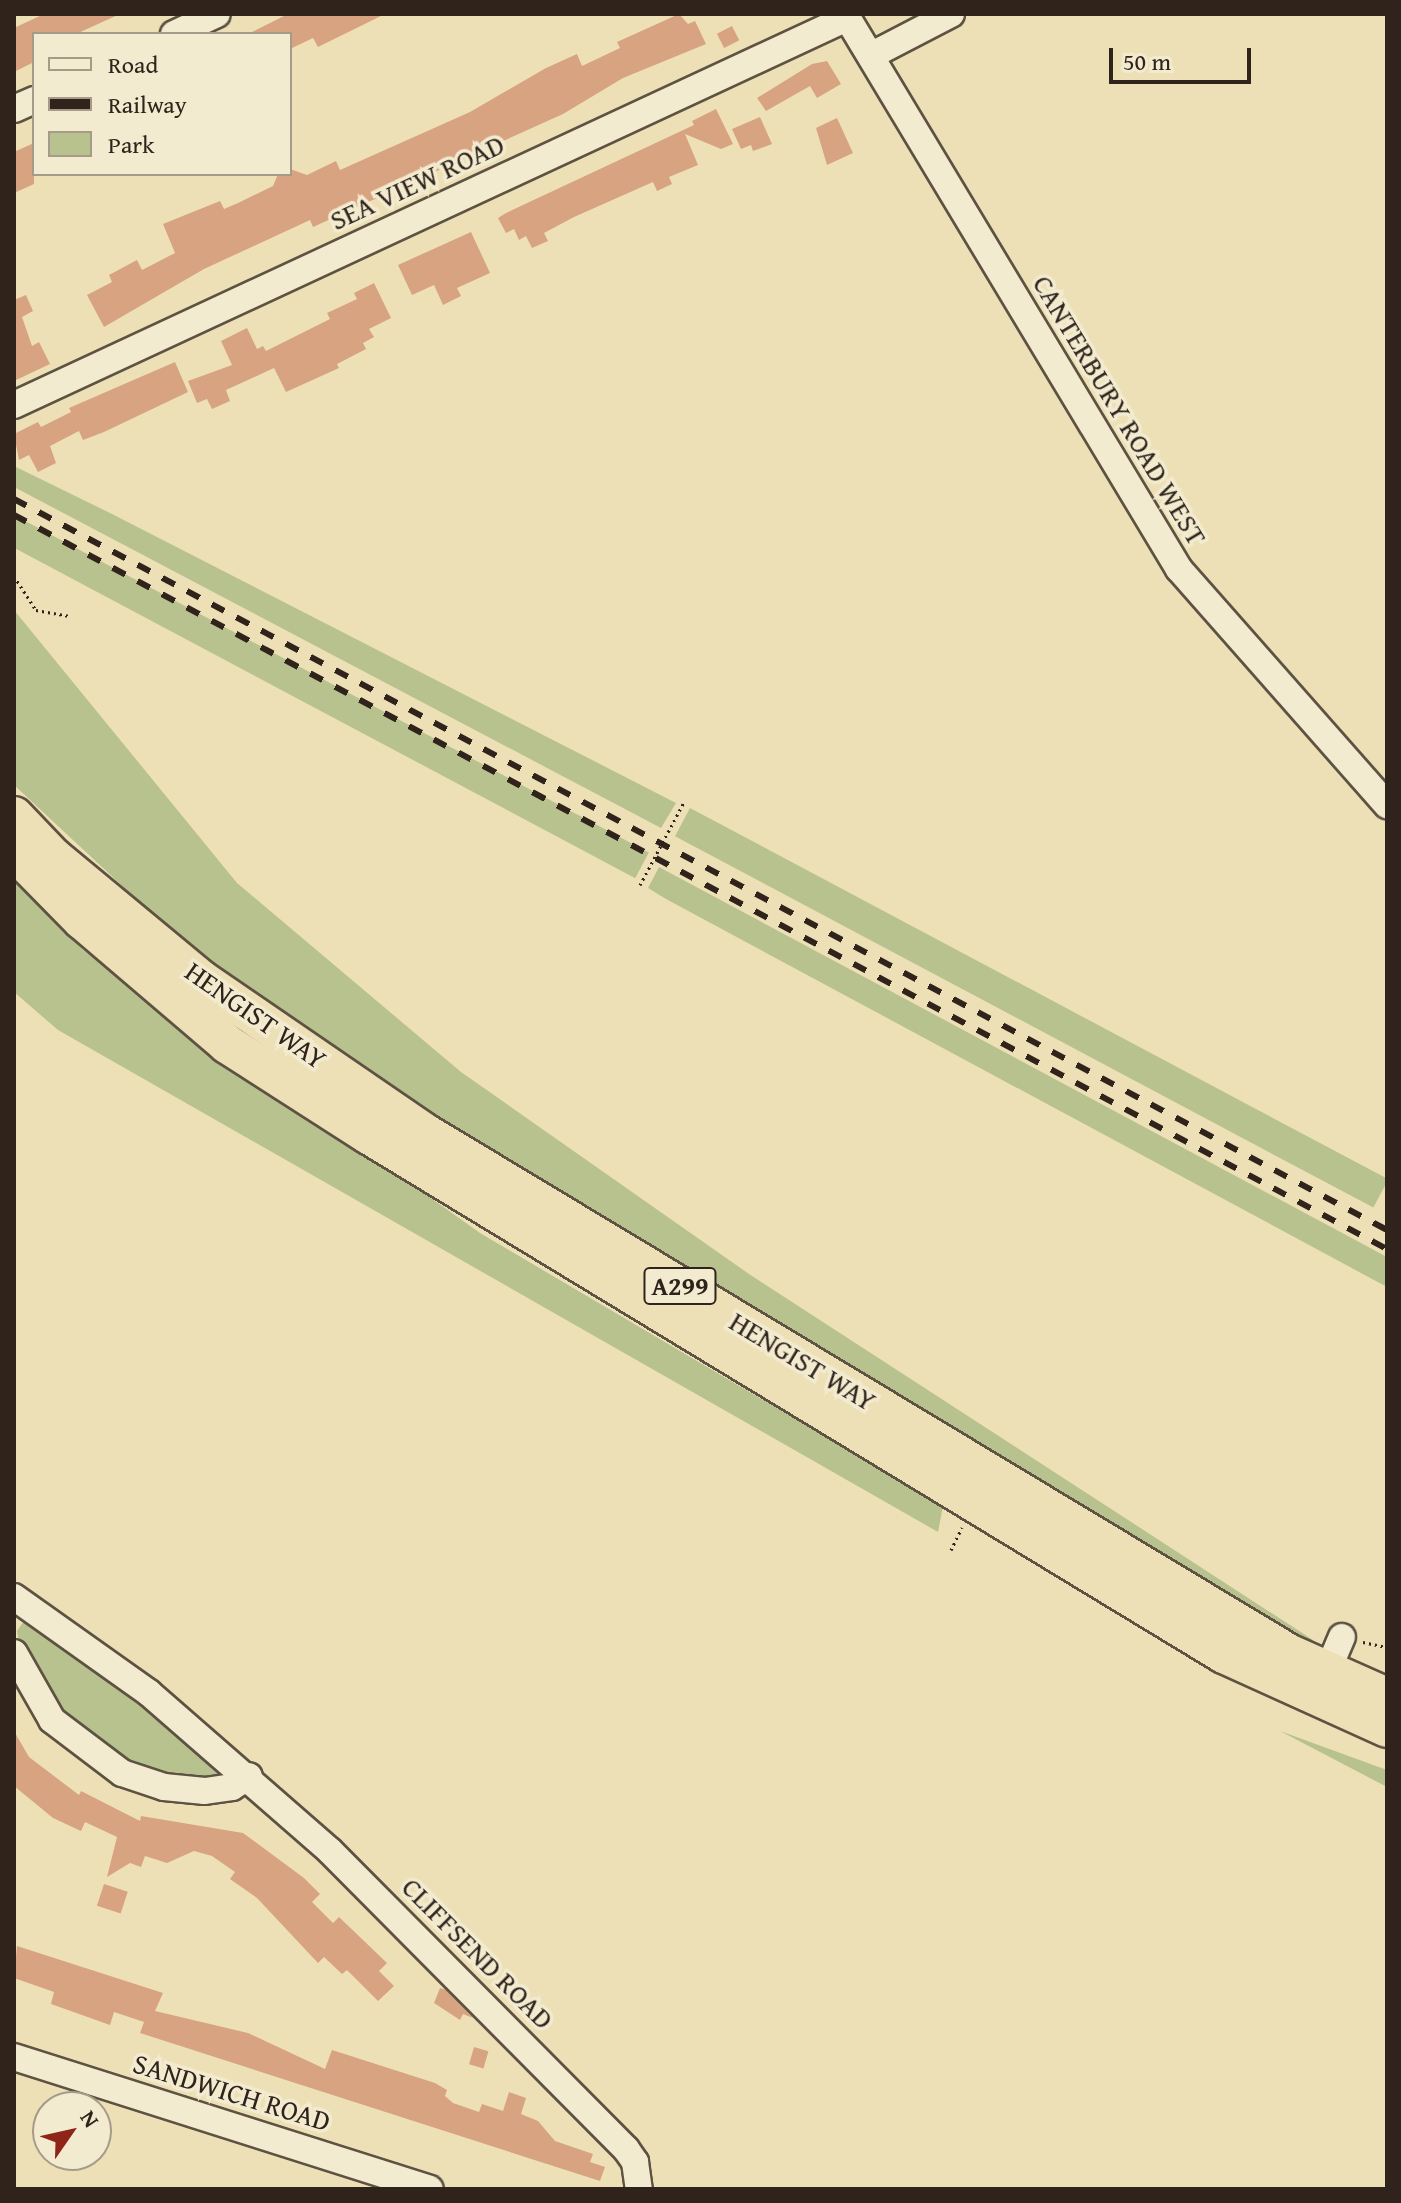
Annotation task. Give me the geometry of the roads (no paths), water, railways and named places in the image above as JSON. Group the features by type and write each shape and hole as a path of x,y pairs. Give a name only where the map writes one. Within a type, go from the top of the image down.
{"highway":[{"name":"HENGIST WAY","path":"14,816 53,857 203,981 425,1133 1275,1645 1327,1672 1387,1697"},
{"name":"HENGIST WAY","path":"14,851 82,920 227,1044 1224,1654 1387,1728"}],"street":[{"path":"178,32 217,14"},
{"path":"872,55 951,14"},
{"name":"CANTERBURY ROAD WEST","path":"846,16 1179,569 1387,805"},
{"name":"SEA VIEW ROAD","path":"14,405 846,16"},
{"name":"CLIFFSEND ROAD","path":"14,1597 149,1693 249,1776 464,1983 626,2149 635,2162 639,2189"},
{"path":"1327,1672 1342,1637"},
{"path":"14,1653 52,1720 122,1773 164,1787 205,1791 232,1787 249,1776"},
{"name":"SANDWICH ROAD","path":"14,2057 430,2189"}],"railway":[{"path":"14,499 1387,1230"},
{"path":"14,515 1387,1249"}]}
